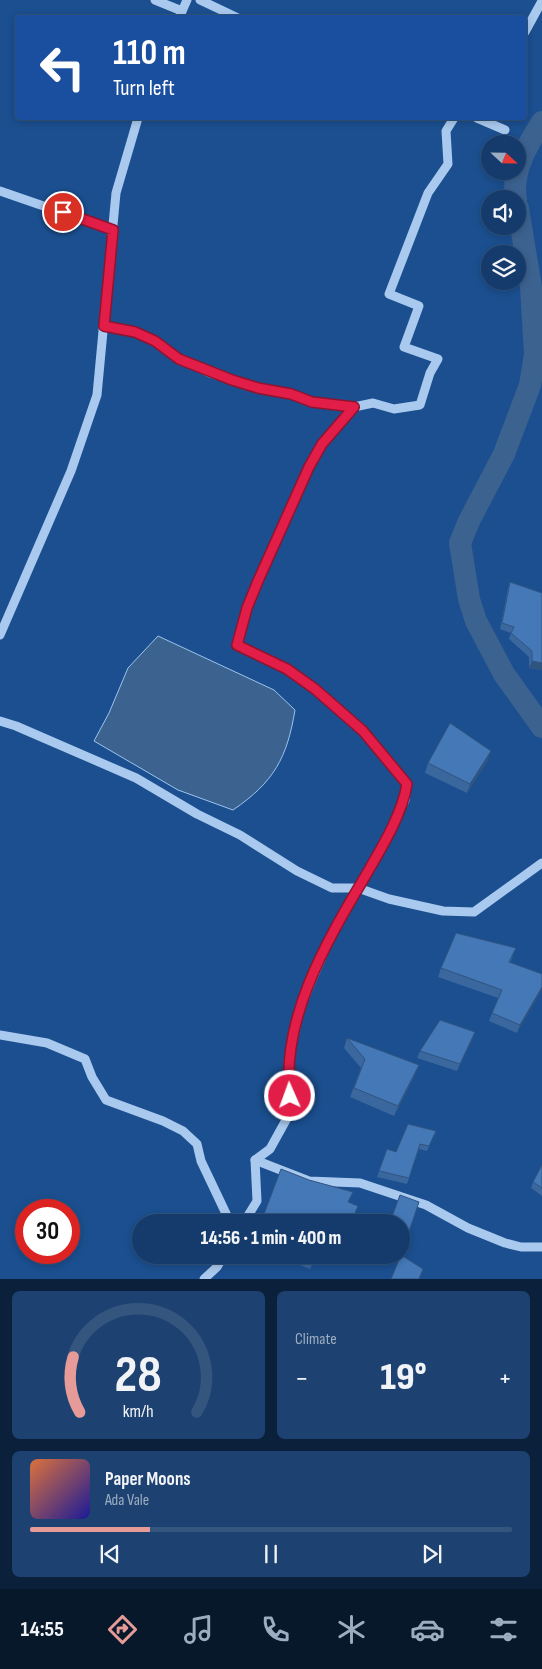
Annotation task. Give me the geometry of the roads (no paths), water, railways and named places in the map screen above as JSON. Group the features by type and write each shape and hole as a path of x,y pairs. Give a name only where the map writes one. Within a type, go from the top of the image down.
{"street":[{"path":"155,0 180,14 187,0"},
{"path":"200,0 232,15"},
{"path":"527,28 542,1"},
{"path":"0,635 71,471 97,395 116,193 137,120"},
{"path":"104,326 135,332 155,341 179,359 232,380 258,388 291,394 312,402 354,407 373,403 394,409 420,405 430,373 438,359 404,347 419,306 389,294 428,193 448,164 446,131 453,120"},
{"path":"485,120 505,130"},
{"path":"0,191 113,230"},
{"path":"255,1160 270,1149 291,1110 288,1082 291,1048 301,1007 320,959 380,851 405,800 407,784 363,731 315,689 287,669 237,645 253,592 309,467 322,444 354,407"},
{"path":"0,721 16,726 136,778 197,814 240,835 297,872 332,888 358,888 389,899 443,911 474,912 542,864"},
{"path":"0,1034 47,1043 85,1059 92,1077 106,1100 183,1131 197,1144 201,1161 226,1214"},
{"path":"249,1214 257,1201 255,1160"},
{"path":"255,1160 309,1181 360,1183 426,1205 468,1228 506,1243 522,1247 542,1247"},
{"path":"204,1279 219,1264"}],"water":[{"path":"158,636 274,690 295,710 288,742 276,768 259,789 233,810 178,790 94,741 109,713 128,668"}],"waterway":[{"path":"515,190 518,168 531,139 542,122"},
{"path":"522,235 531,287 535,354 530,385 504,454 469,521 460,543 469,599 476,621 504,674 542,727"}]}
